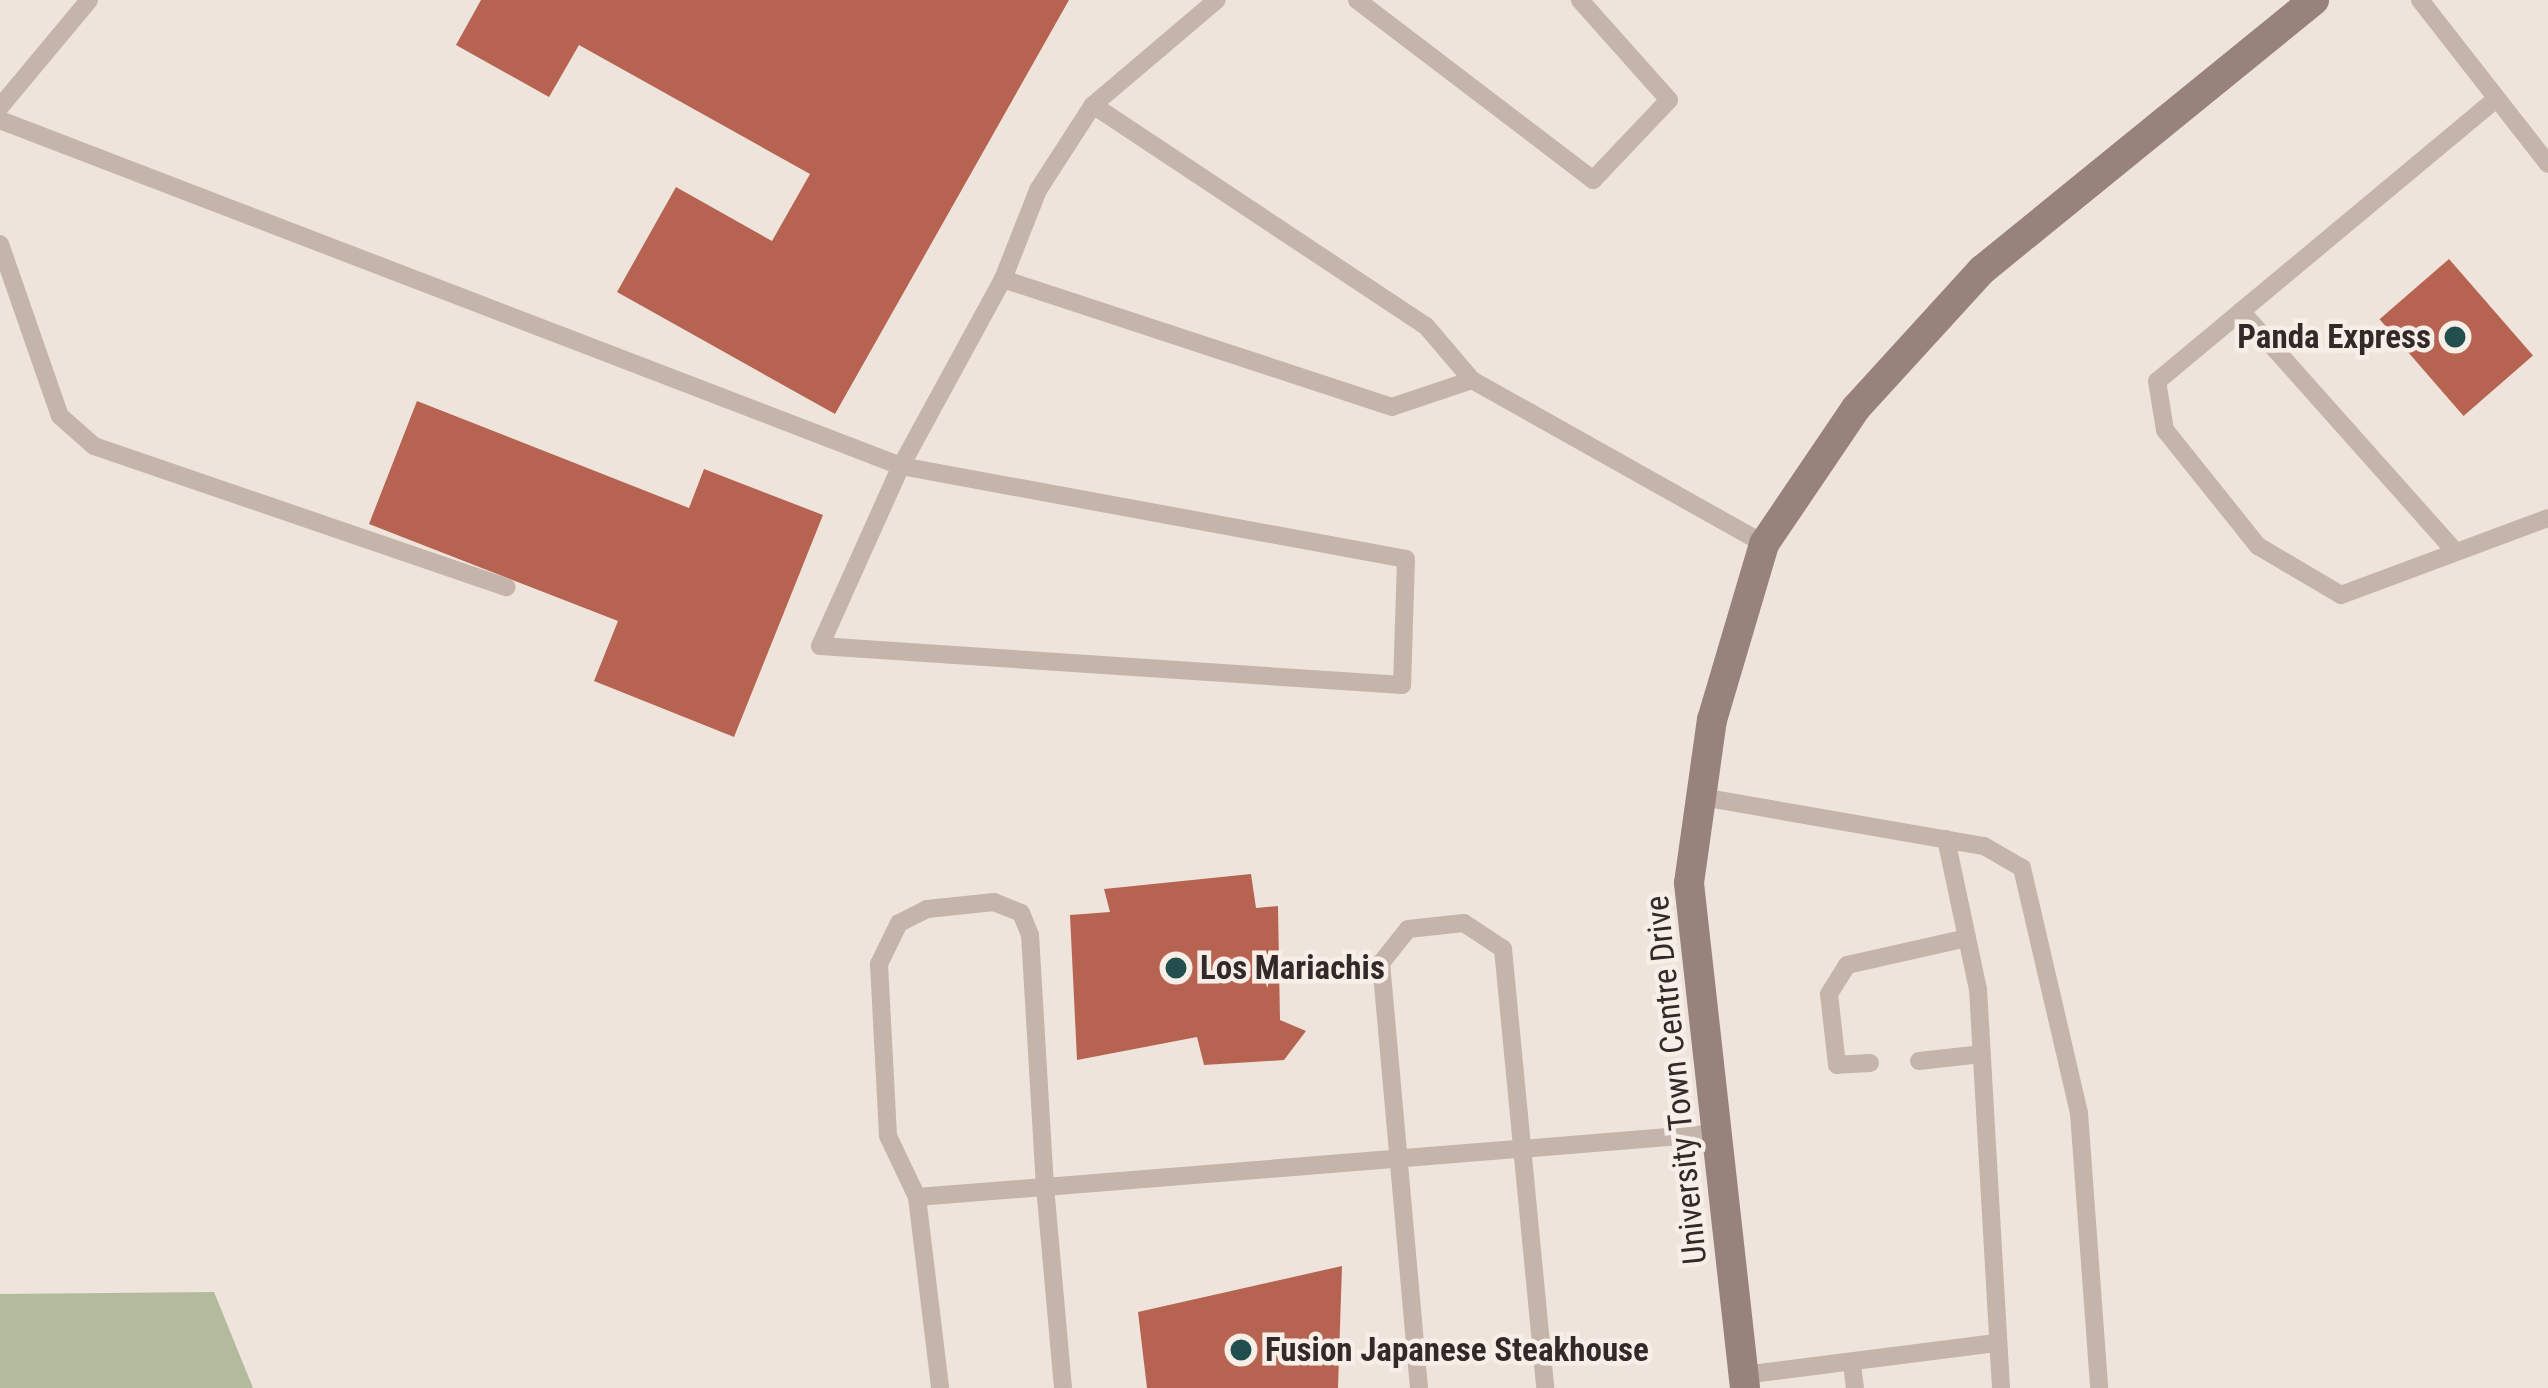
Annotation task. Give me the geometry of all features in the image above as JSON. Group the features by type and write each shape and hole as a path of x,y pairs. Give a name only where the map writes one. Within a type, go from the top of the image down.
{"street":[{"name":"University Town Centre Drive","path":"1744,1382 1689,883 1712,720 1763,544 1856,409 1982,270 2314,0"}],"lane":[{"path":"0,107 89,0"},
{"path":"0,120 901,466 1406,559 1402,685 820,646 901,466 1003,278 1038,190 1094,104 1217,0"},
{"path":"1358,0 1593,180 1670,100 1580,0"},
{"path":"2420,0 2548,164"},
{"path":"2496,99 2158,381 2164,430 2258,546 2341,595 2548,518"},
{"path":"1094,104 1426,326 1472,380 1763,544"},
{"path":"0,244 60,416 94,446 507,587"},
{"path":"1003,278 1392,406 1472,380"},
{"path":"2241,311 2454,550"},
{"path":"1702,797 1946,839 2022,868 2079,1113 2099,1388"},
{"path":"1946,839 1967,938 1981,1054 2001,1388"},
{"path":"940,1388 917,1197 888,1136 879,964 899,923 927,909 994,902 1022,913 1030,935 1063,1388"},
{"path":"1419,1388 1382,963 1408,929 1464,923 1502,949 1545,1388"},
{"path":"1870,1063 1837,1065 1828,994 1847,965 1967,938"},
{"path":"1919,1061 1981,1054"},
{"path":"917,1197 1717,1133"},
{"path":"1744,1382 1998,1342"},
{"path":"1852,1364 1855,1388"}],"green space":[{"path":"214,1292 253,1388 0,1388 0,1294"}],"building":[{"path":"481,0 1069,0 835,414 617,292 676,187 772,241 810,174 579,45 549,97 456,45"},
{"name":"Panda Express","path":"2449,259 2533,356 2464,416 2380,319"},
{"path":"417,401 689,508 704,469 823,515 734,737 594,681 618,621 369,524"},
{"name":"Los Mariachis","path":"1251,874 1256,908 1278,906 1280,1020 1306,1031 1284,1060 1204,1065 1197,1037 1077,1060 1070,915 1110,912 1104,889"},
{"name":"Fusion Japanese Steakhouse","path":"1342,1266 1338,1388 1147,1388 1138,1312"}],"place":[{"name":"Panda Express","path":"2455,337"},
{"name":"Los Mariachis","path":"1176,968"},
{"name":"Fusion Japanese Steakhouse","path":"1241,1350"}]}
